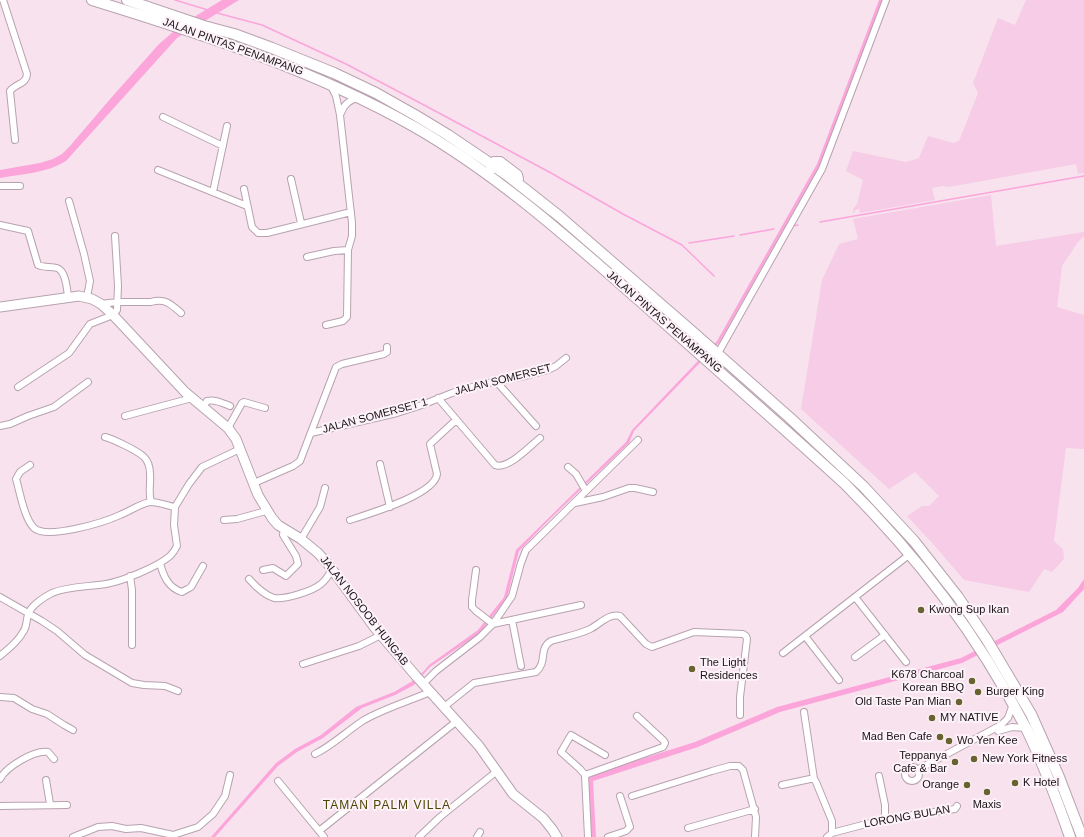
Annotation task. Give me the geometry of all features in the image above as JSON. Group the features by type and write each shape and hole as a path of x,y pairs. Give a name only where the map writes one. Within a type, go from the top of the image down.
{"main road":[{"name":"JALAN PINTAS PENAMPANG","path":"92,0 261,55 329,83 358,97 441,143 502,185 519,197 596,262 844,483 879,518 900,542 930,578 978,645 990,653 1031,714 1059,777 1082,837"},
{"name":"JALAN PINTAS PENAMPANG","path":"127,0 204,26 230,33 334,73 360,85 434,127 492,165 559,216 708,346 864,487 914,541 950,586 987,640 990,653 1046,774 1070,837"},
{"path":"360,85 366,93 383,101 387,105 386,112"},
{"path":"492,165 492,171 499,177 502,185"},
{"path":"0,307 68,297 88,297"},
{"name":"JALAN NOSOOB HUNGAB","path":"88,297 100,304 113,315 181,388 228,428 236,439 258,495 266,510 278,525 301,539 318,553 332,569 381,635 479,746 513,794 543,818 557,837"}],"street":[{"path":"4,0 27,74 24,83 15,86 10,91 15,140"},
{"path":"717,354 822,169 886,0"},
{"path":"326,325 343,321 347,317 348,250 352,236 351,212 340,115 336,96 329,83"},
{"path":"340,115 342,108 347,103 358,97"},
{"path":"163,117 224,146"},
{"path":"213,192 224,146 227,126"},
{"path":"158,170 247,206"},
{"path":"291,179 301,223"},
{"path":"0,186 20,186"},
{"path":"244,189 252,227 258,233 267,233 301,223 351,212"},
{"path":"69,201 90,281 88,297"},
{"path":"0,225 28,231 38,265 41,267 60,269 64,277 68,297"},
{"path":"18,387 69,353 90,324 113,315 118,308 118,272 115,236"},
{"path":"307,257 334,250 348,250"},
{"path":"100,304 117,302 151,302 163,300 181,313"},
{"name":"JALAN SOMERSET 1","path":"254,483 298,463 302,457 336,367 342,364 384,354 387,352 387,347"},
{"name":"JALAN SOMERSET","path":"438,398 495,380 525,376 548,370 566,358"},
{"path":"495,380 536,426"},
{"path":"0,426 10,424 54,407 88,382"},
{"path":"125,416 192,398"},
{"path":"438,398 495,465 503,466 509,463 540,438"},
{"name":"JALAN SOMERSET 1","path":"311,433 397,413 438,398"},
{"path":"203,407 206,401 211,400 230,406"},
{"path":"228,428 242,403 244,402 265,408"},
{"path":"350,520 405,502 434,481 436,478 436,470 430,444 456,420"},
{"path":"105,437 112,439 144,456 148,464 150,474 149,495 151,502"},
{"path":"420,680 436,671 476,641 489,622 512,596 520,563 526,550 638,440"},
{"path":"0,656 23,634 26,628 28,613 34,606 52,593 73,588 106,584 130,576 160,563 170,556 177,546 174,525 175,507 189,484 202,467 240,450"},
{"path":"380,464 390,507"},
{"path":"30,465 20,472 16,479 28,520 38,531 50,533 92,525 119,516 151,502 175,507"},
{"path":"568,467 581,480 586,491"},
{"path":"301,539 320,507 325,488"},
{"path":"574,504 603,497 629,488 653,492"},
{"path":"224,520 237,519 266,510"},
{"path":"263,570 272,568 286,576 298,564 296,556 283,535 284,529"},
{"path":"900,542 904,550 905,558"},
{"path":"905,558 912,560 930,578"},
{"path":"783,653 905,558"},
{"path":"160,563 164,579 175,589 182,592 192,587 203,566"},
{"path":"249,580 265,593 273,597 280,598 317,587 324,582 332,569"},
{"path":"476,570 472,607 489,622 512,620 581,605"},
{"path":"130,576 132,590 132,645"},
{"path":"0,597 57,631 85,655 132,683 165,686 178,691"},
{"path":"855,597 906,662"},
{"path":"444,707 474,683 536,672 542,666 544,647 547,643 588,630 610,616 615,615 620,616 648,646 657,646 700,631 743,634 746,636 747,639 740,697 740,716"},
{"path":"512,620 521,666"},
{"path":"303,664 359,646 381,635"},
{"path":"855,657 885,635"},
{"path":"805,636 839,680"},
{"path":"316,754 372,716 430,692"},
{"path":"0,696 14,698 32,709 47,714 74,730"},
{"path":"1013,704 1008,718 1001,725 917,770 1003,728 1026,728"},
{"name":"LORONG BULAN","path":"804,712 814,779 833,825 829,835"},
{"path":"584,775 654,751 665,745 664,741 637,716"},
{"path":"319,831 457,721"},
{"path":"588,837 584,775 580,769 561,752 571,735 605,755"},
{"path":"0,779 8,769 37,753 48,752 54,759"},
{"path":"632,796 736,765 743,770 755,809 755,837"},
{"path":"419,837 440,817 497,771"},
{"path":"74,837 98,827 112,826 126,829 141,828 173,836 198,827 213,814 225,796 230,775"},
{"path":"880,776 886,819"},
{"path":"782,784 814,779"},
{"path":"46,780 50,804"},
{"path":"278,781 324,837"},
{"path":"608,837 626,831 630,827 620,796"},
{"path":"0,806 50,804 67,805"},
{"name":"LORONG BULAN","path":"829,835 886,819 955,809 957,806"},
{"path":"688,828 755,809"}],"shaded area":[{"path":"222,0 239,0 177,38 66,161 43,171 0,178 0,170 40,163 53,159 62,154 159,44 194,17"},
{"path":"879,0 883,0 819,167 719,343 634,431 629,443 519,551 507,598 480,633 430,667 414,685 395,695 362,708 323,738 297,752 278,766 215,837 211,837 276,763 295,749 321,735 356,707 394,692 411,682 429,665 478,630 504,597 516,550 626,442 632,430 717,341 817,164"},
{"path":"1026,0 1084,0 1084,173 1078,174 1076,164 949,187 943,186 932,188 935,200 860,213 859,209 855,210 853,213 853,209 857,204 863,180 846,171 853,151 906,162 919,158 928,136 953,143 959,141 978,93 973,83 998,18 1015,25"},
{"path":"991,195 996,246 1084,232 1084,236 1078,242 1062,266 1057,307 1084,315 1084,449 1066,448 1054,541 1063,549 1064,559 1052,572 1044,569 1029,592 964,580 907,516 922,506 929,506 939,496 915,472 889,489 801,409 822,280 839,244 858,239 853,219"},
{"path":"1084,579 1084,589 1063,612 962,663 780,712 698,747 593,781 596,837 591,837 587,776 695,742 777,707 961,658 1056,610 1078,588"}],"waterway":[{"path":"175,0 208,10"},
{"path":"217,13 262,25 346,64 424,105 682,245 714,276"},
{"path":"820,222 1084,176"},
{"path":"792,226 798,225"},
{"path":"740,235 774,229"},
{"path":"689,243 734,236"}],"place":[{"name":"Kwong Sup Ikan","path":"921,610"},
{"name":"The Light Residences","path":"692,669"},
{"name":"K678 Charcoal Korean BBQ","path":"972,681"},
{"name":"Burger King","path":"978,692"},
{"name":"Old Taste Pan Mian","path":"959,702"},
{"name":"MY NATIVE","path":"932,718"},
{"name":"Mad Ben Cafe","path":"940,737"},
{"name":"Wo Yen Kee","path":"949,741"},
{"name":"New York Fitness","path":"974,759"},
{"name":"Teppanya Cafe & Bar","path":"955,762"},
{"name":"K Hotel","path":"1015,783"},
{"name":"Orange","path":"967,785"},
{"name":"Maxis","path":"987,792"}],"district":[{"name":"TAMAN PALM VILLA","path":"387,806"}]}
